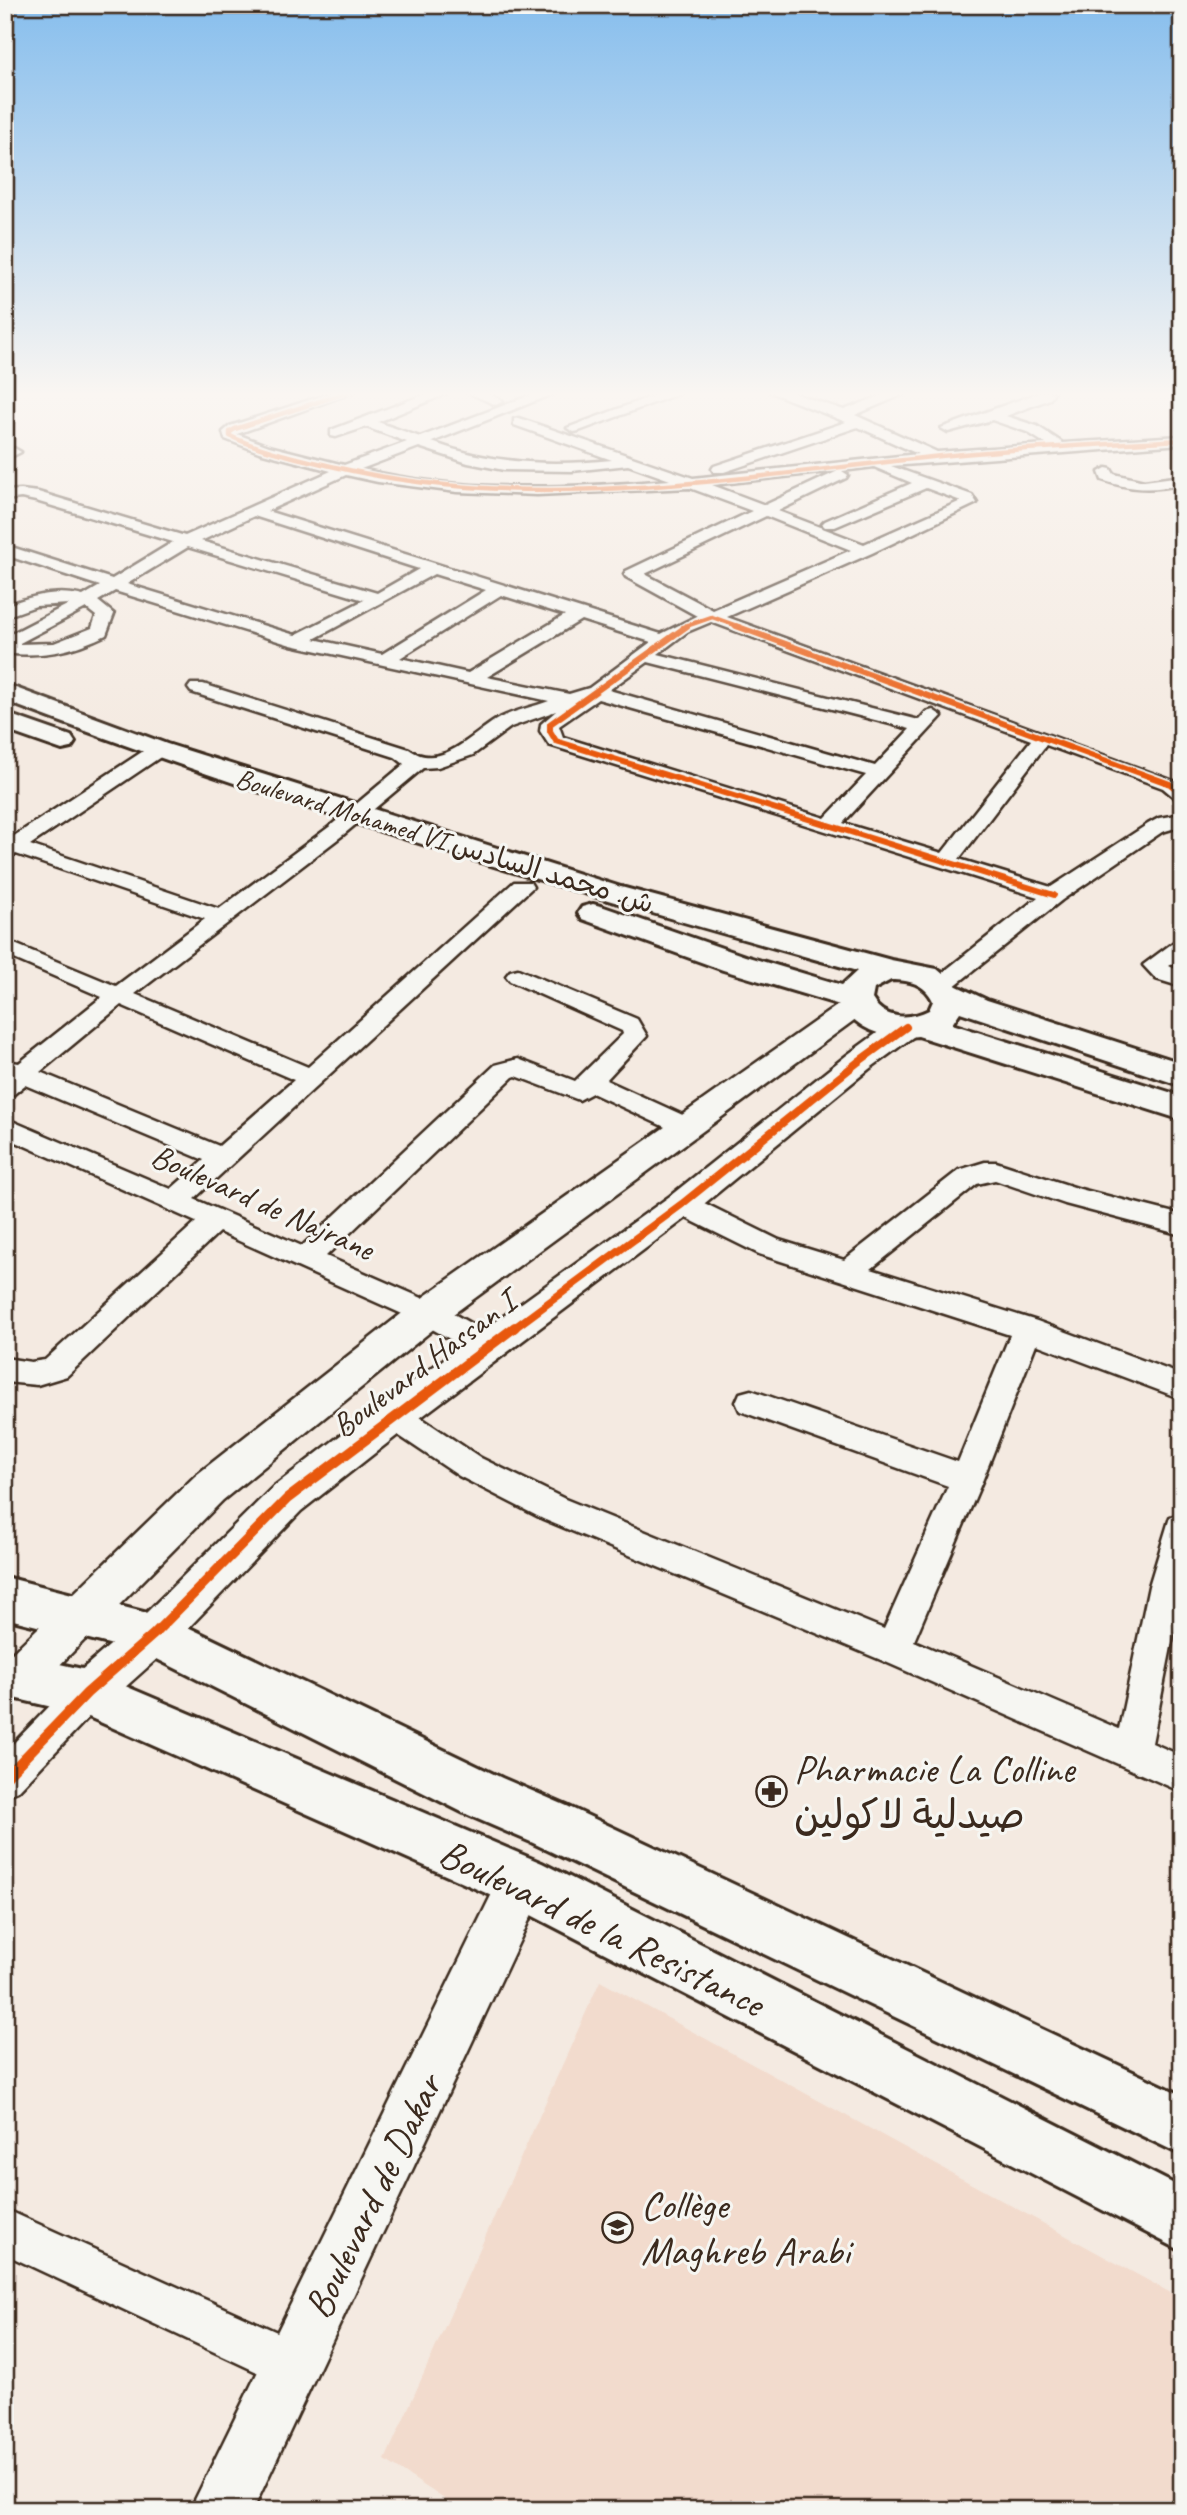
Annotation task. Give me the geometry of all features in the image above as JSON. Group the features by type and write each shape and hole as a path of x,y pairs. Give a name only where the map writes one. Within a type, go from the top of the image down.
{"main road":[{"name":"Boulevard Mohamed VI ش. محمد السادس","path":"5,692 522,887 734,964 857,1002"},
{"name":"Boulevard Mohamed VI ش. محمد السادس","path":"5,721 135,768 346,821 890,970"},
{"path":"1182,1075 975,1007 924,975 890,970 870,975 858,985 857,1002 877,1020 914,1027 1182,1108"},
{"path":"914,1027 942,1016 947,1009 943,989"},
{"name":"Boulevard de la Resistance","path":"5,1597 43,1608 83,1614 154,1634 484,1796 561,1830 1182,2126"},
{"name":"Boulevard de la Resistance","path":"10,1680 86,1693 523,1882 1182,2221"}],"street":[{"path":"78,509 379,599"},
{"path":"5,646 185,542 262,509"},
{"path":"770,509 633,573 636,578 712,617 1170,784 1182,794"},
{"path":"777,509 873,547"},
{"path":"778,509 830,524 873,547"},
{"path":"830,524 864,509"},
{"path":"955,509 712,617 689,624 661,640 645,656 550,724 550,731 556,741 1054,895"},
{"path":"256,512 661,640"},
{"path":"5,550 111,585 297,640 569,700"},
{"path":"15,568 34,560"},
{"path":"297,640 379,599 434,567"},
{"path":"386,659 501,588"},
{"path":"5,611 18,605 53,599 85,602 105,614 100,631 73,646 33,652 5,646"},
{"path":"472,678 581,613"},
{"path":"645,656 923,726"},
{"path":"11,1076 223,918 413,768 412,758 402,753 197,688"},
{"path":"483,741 503,723 594,692 880,773"},
{"path":"830,826 946,703"},
{"path":"414,762 431,763 483,741 510,733 550,731"},
{"path":"946,862 1042,738"},
{"path":"8,847 135,768 158,750"},
{"path":"943,989 1054,895 1179,815"},
{"path":"8,847 223,918"},
{"path":"176,1200 522,887"},
{"path":"5,947 310,1077"},
{"path":"1182,947 1155,964 1164,974 1182,980"},
{"path":"518,976 629,1024 634,1030 635,1036 584,1087"},
{"name":"Boulevard Hassan I","path":"10,1680 83,1614 209,1488 428,1313 682,1133 857,1002"},
{"name":"Boulevard Hassan I","path":"5,1778 86,1693 154,1634 287,1499 394,1416 682,1204 858,1062 914,1027"},
{"path":"306,1259 503,1072 519,1067 584,1087 682,1133"},
{"path":"11,1076 222,1157"},
{"name":"Boulevard de Najrane","path":"10,1134 217,1218 428,1313 488,1347"},
{"path":"848,1273 968,1177 985,1171 996,1171 1075,1197 1182,1225"},
{"path":"682,1204 769,1247 1027,1329 1182,1387"},
{"path":"5,1370 28,1375 41,1374 56,1368 217,1218"},
{"path":"892,1649 967,1479 1027,1329"},
{"path":"751,1402 967,1479"},
{"path":"394,1416 470,1467 554,1509 892,1649 1182,1774"},
{"path":"1132,1753 1166,1586 1182,1527"},
{"name":"Boulevard de Dakar","path":"221,2510 523,1882"},
{"path":"5,2231 291,2363"}],"shaded area":[{"path":"600,1981 1182,2299 1182,2510 461,2510 385,2460"}],"cycle path":[{"path":"1054,895 556,741 550,731 550,724 672,634 690,624 712,617 1170,784 1182,794"},
{"path":"5,1778 87,1693 154,1634 287,1499 394,1416 682,1204 858,1062 906,1027"}],"place":[{"name":"Pharmacie La Colline صيدلية لاكولين","path":"771,1791"},
{"name":"Collège Maghreb Arabi","path":"618,2227"}]}
